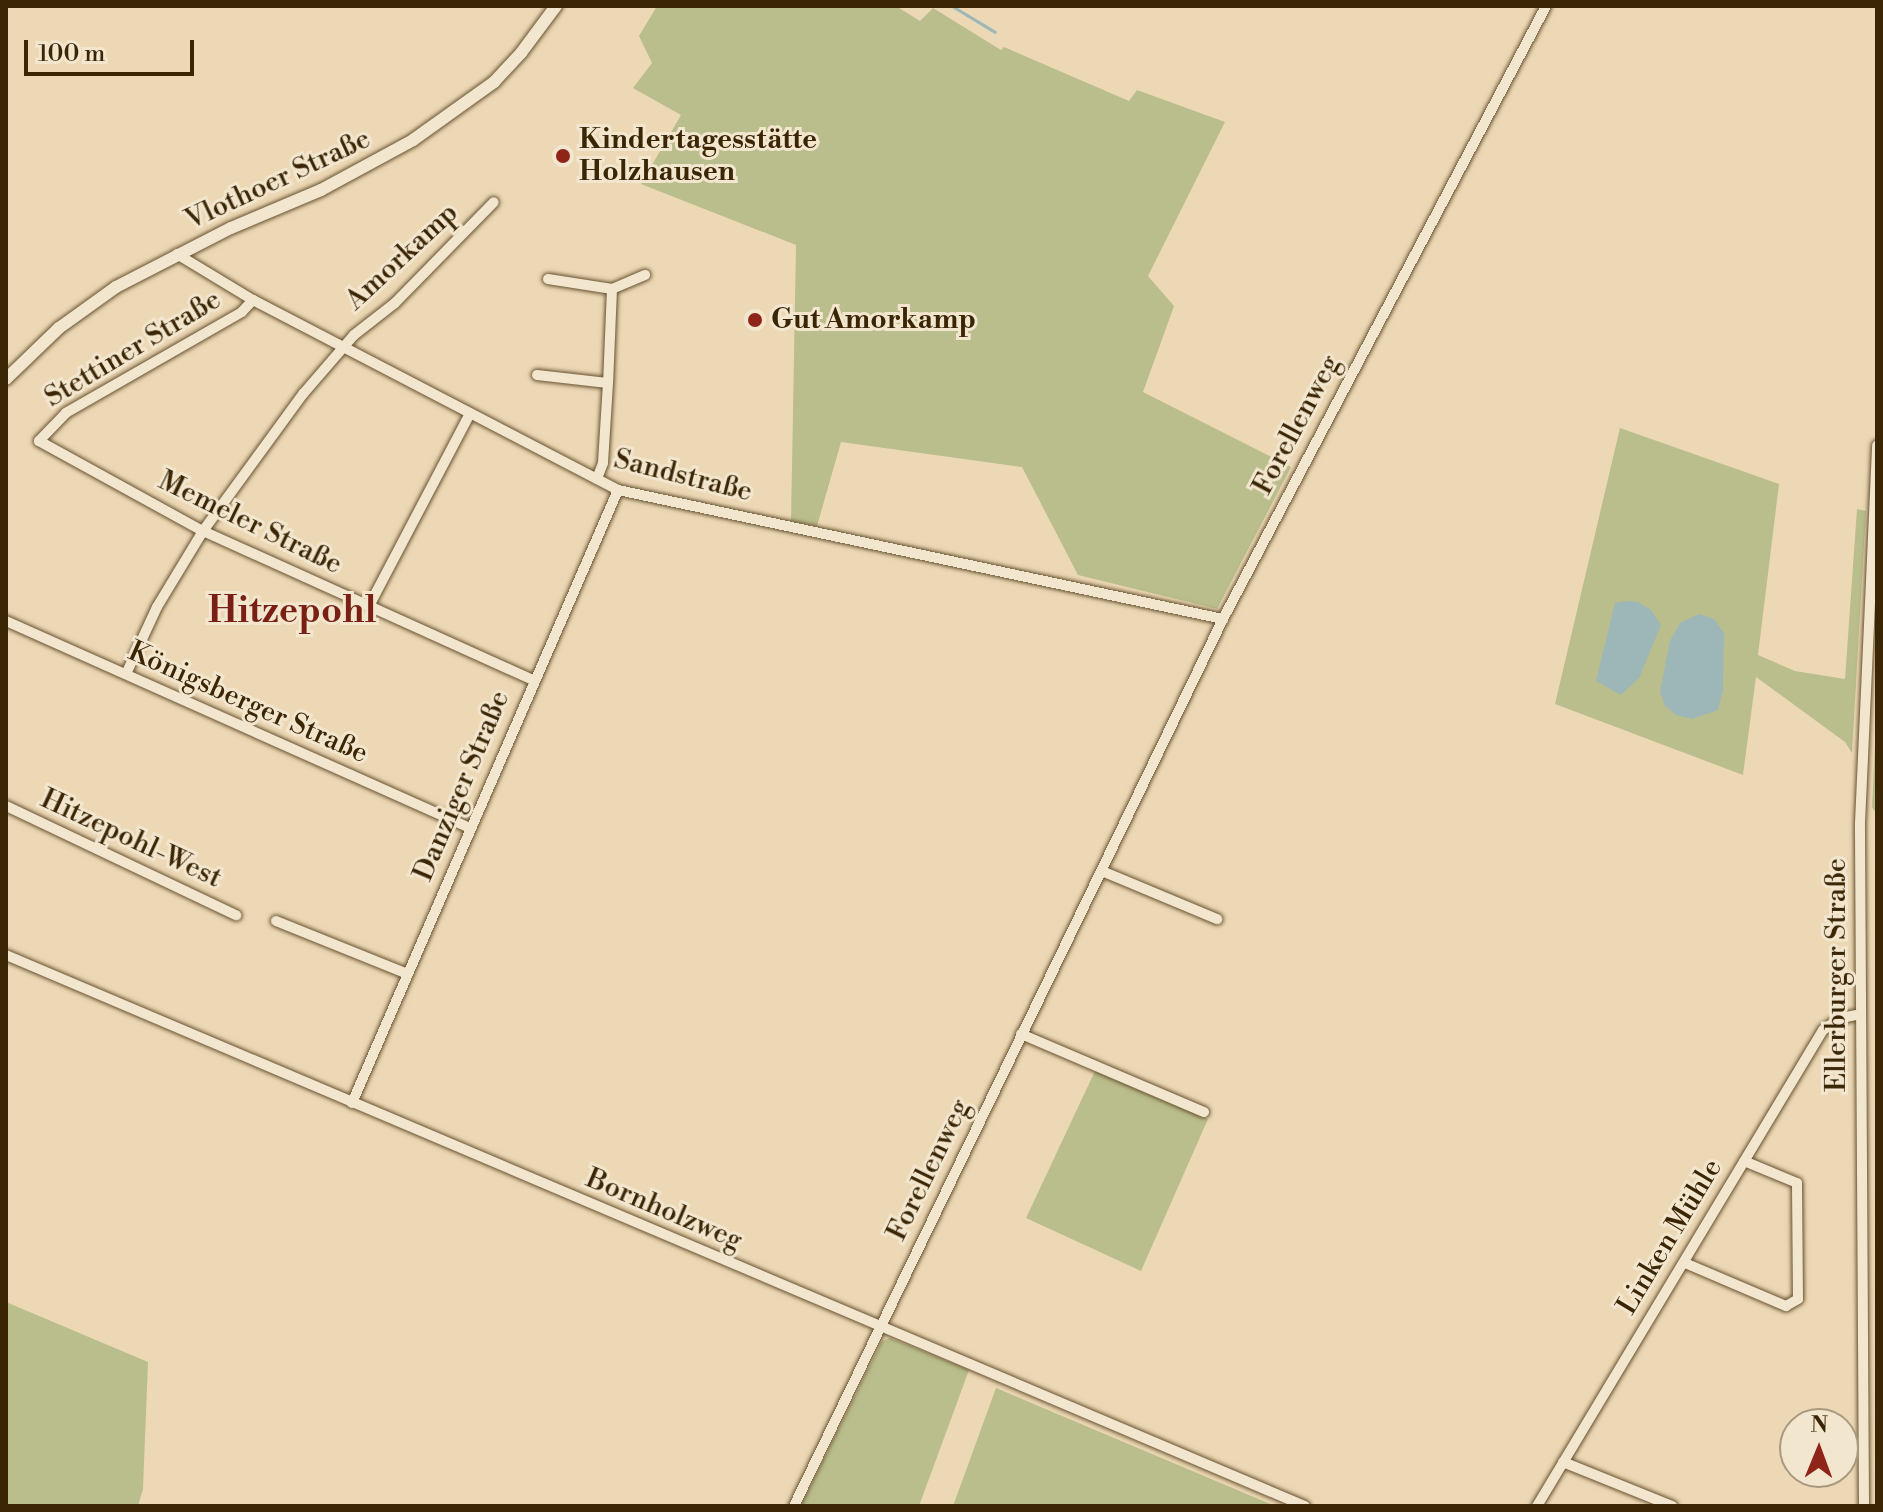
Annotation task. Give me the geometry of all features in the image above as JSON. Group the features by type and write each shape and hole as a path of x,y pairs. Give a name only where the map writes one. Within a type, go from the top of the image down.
{"street":[{"name":"Vlothoer Straße","path":"6,379 78,313 177,254 321,190 413,140 494,82 521,53 556,6"},
{"name":"Forellenweg","path":"794,1506 1223,619 1546,6"},
{"name":"Amorkamp","path":"126,674 157,607 203,531 259,451 342,347 395,303 494,202"},
{"name":"Sandstraße","path":"177,254 253,300 618,490 1223,619"},
{"path":"548,279 612,289 645,275"},
{"path":"597,479 603,463 612,289"},
{"name":"Stettiner Straße","path":"39,441 66,413 242,312 253,300"},
{"path":"537,375 608,383"},
{"path":"369,606 470,414"},
{"name":"Memeler Straße","path":"39,441 203,531 533,680"},
{"name":"Ellerburger Straße","path":"1864,1506 1860,823 1877,445"},
{"name":"Danziger Straße","path":"352,1103 618,490"},
{"name":"Königsberger Straße","path":"6,621 470,828"},
{"name":"Hitzepohl-West","path":"6,806 236,915"},
{"path":"1102,871 1217,919"},
{"path":"276,921 408,974"},
{"name":"Bornholzweg","path":"6,955 1305,1506"},
{"name":"Linken Mühle","path":"1537,1506 1823,1030 1841,1018 1861,1014"},
{"path":"1021,1034 1204,1112"},
{"path":"1685,1263 1786,1306 1798,1299 1797,1183 1744,1161"},
{"path":"1563,1462 1672,1506"}],"green space":[{"path":"657,6 896,6 920,21 933,8 1001,50 1004,47 1129,101 1137,90 1225,122 1148,276 1174,306 1143,392 1291,467 1217,609 1078,575 1022,467 841,442 817,526 791,521 796,245 641,184 681,115 633,88 652,63 639,36"},
{"path":"1620,428 1779,484 1758,655 1795,671 1845,679 1857,509 1866,511 1852,753 1845,742 1756,677 1743,775 1555,704"},
{"path":"1877,705 1877,815 1872,807"},
{"path":"1095,1071 1208,1119 1141,1271 1026,1218"},
{"path":"6,1302 148,1362 143,1489 138,1506 6,1506"},
{"path":"890,1338 969,1370 919,1506 802,1504 882,1341"},
{"path":"996,1388 1275,1506 953,1506"}],"water":[{"path":"1638,602 1651,610 1661,625 1639,678 1621,695 1596,681 1615,603"},
{"path":"1699,614 1714,619 1724,633 1723,690 1718,710 1692,719 1676,715 1665,706 1660,692 1670,641 1680,623"}],"waterway":[{"path":"952,6 995,32"}],"place":[{"name":"Kindertagesstätte Holzhausen","path":"563,156"},
{"name":"Gut Amorkamp","path":"755,320"}],"district":[{"name":"Hitzepohl","path":"292,612"}]}
